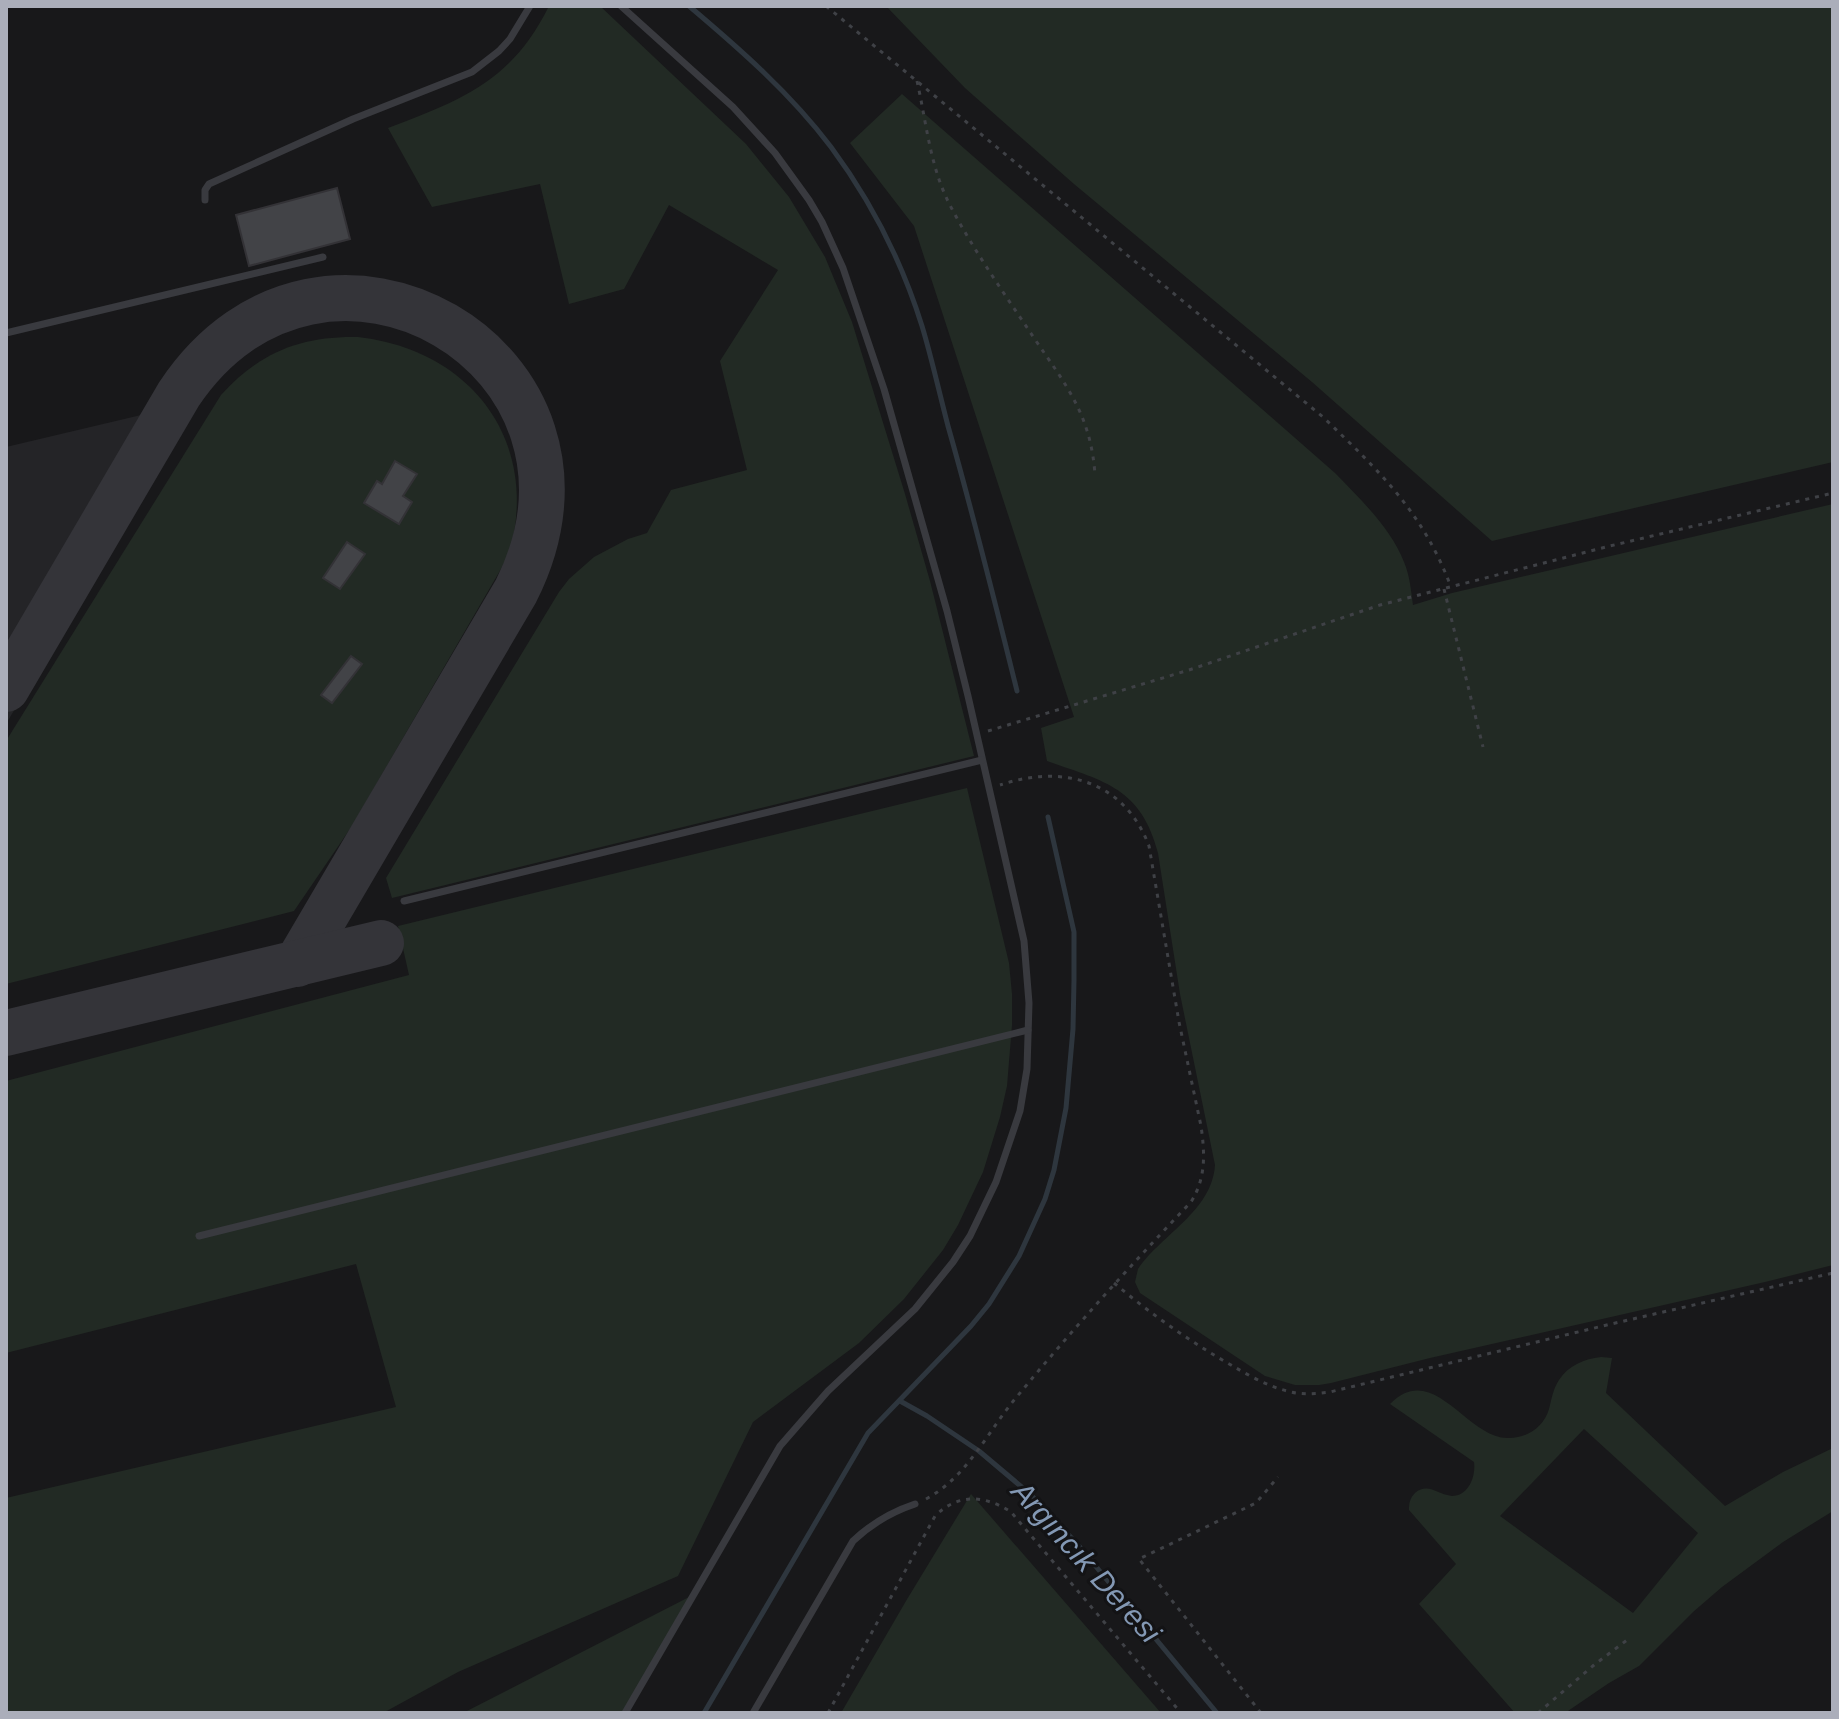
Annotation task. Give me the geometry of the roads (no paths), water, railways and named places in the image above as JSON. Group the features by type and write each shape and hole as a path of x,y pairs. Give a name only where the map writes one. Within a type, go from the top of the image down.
{"lane":[{"path":"205,200 205,190 209,184 353,119 472,72 510,39 530,6"},
{"path":"621,6 755,129 793,176 833,245 865,328 947,611 1024,941 1029,988 1024,1090 1015,1129 996,1182 970,1236 915,1309 828,1391 780,1446 625,1713"},
{"path":"6,333 323,257"},
{"path":"404,901 982,760"},
{"path":"199,1236 1028,1030"},
{"path":"753,1713 853,1541 877,1520 915,1504"}],"waterway":[{"path":"689,6 764,73 815,127 859,189 895,255 926,338 1017,691"},
{"path":"704,1713 868,1433 989,1304 1019,1256 1045,1199 1066,1108 1074,980 1074,932 1048,817"},
{"name":"Argıncık Deresi","path":"900,1401 979,1451 1030,1494 1079,1546 1217,1713"}]}
